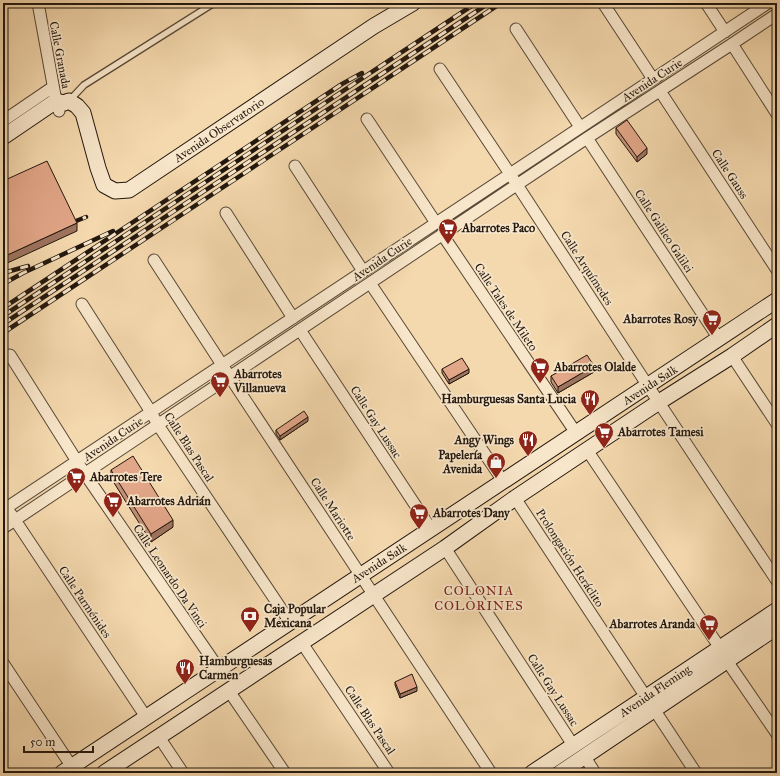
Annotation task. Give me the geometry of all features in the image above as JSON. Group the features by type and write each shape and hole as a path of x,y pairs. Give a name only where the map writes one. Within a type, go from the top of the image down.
{"main road":[{"name":"Avenida Observatorio","path":"60,100 77,106 82,114 104,184 116,191 129,190 367,30 414,3"},
{"path":"3,137 60,100"},
{"path":"3,147 60,100"},
{"name":"Avenida Salk","path":"70,771 146,717 218,669 777,300"},
{"name":"Avenida Salk","path":"104,773 445,548 514,498 777,325"},
{"name":"Avenida Fleming","path":"560,773 654,710 777,610"},
{"name":"Avenida Fleming","path":"532,773 646,697 723,654 777,627"}],"street":[{"name":"Calle Granada","path":"38,3 60,100"},
{"path":"603,3 653,79"},
{"path":"706,3 725,32"},
{"name":"Avenida Curie","path":"4,506 77,461 768,3"},
{"name":"Avenida Curie","path":"3,528 442,234 777,14"},
{"path":"516,29 580,128"},
{"path":"732,44 777,114"},
{"name":"Calle Arquímedes","path":"440,69 518,185 648,386 777,581"},
{"name":"Calle Gauss","path":"660,91 777,270"},
{"path":"3,121 60,100"},
{"path":"367,119 436,223"},
{"name":"Calle Galileo Galilei","path":"587,138 719,338"},
{"path":"296,166 363,271"},
{"path":"226,213 293,318"},
{"name":"Calle Tales de Mileto","path":"442,234 576,433"},
{"name":"Calle Mariotte","path":"154,260 491,773"},
{"path":"370,283 503,481"},
{"name":"Calle Blas Pascal","path":"82,304 158,425 290,622"},
{"name":"Calle Gay Lussac","path":"300,330 431,529"},
{"name":"Calle Leonardo Da Vinci","path":"10,355 85,474 218,669"},
{"path":"732,356 777,424"},
{"path":"587,450 777,734"},
{"name":"Prolongación Heráclito","path":"514,498 696,773"},
{"name":"Calle Parménides","path":"4,506 15,520 146,717"},
{"name":"Calle Gay Lussac","path":"445,548 574,745"},
{"name":"Calle Blas Pascal","path":"302,642 389,773"},
{"path":"3,663 70,771"},
{"path":"229,690 286,773"},
{"path":"159,737 183,773"},
{"path":"585,757 595,773"}],"lane":[{"path":"60,100 214,3"}],"building":[{"path":"627,120 647,148 637,157 616,128"},
{"path":"47,161 77,223 3,257 3,181"},
{"path":"587,355 594,366 558,387 551,376"},
{"path":"462,358 469,369 449,380 442,369"},
{"path":"304,411 308,417 280,436 276,430"},
{"path":"133,456 173,520 151,534 111,470"},
{"path":"412,674 417,687 400,694 395,682"}],"railway":[{"path":"3,316 476,3"},
{"path":"3,324 489,3"},
{"path":"3,333 501,3"},
{"path":"3,308 342,84 362,73"},
{"path":"66,225 86,217"},
{"path":"3,284 23,273 113,231"},
{"path":"3,273 28,266"}],"place":[{"name":"Abarrotes Paco","path":"448,245"},
{"name":"Abarrotes Rosy","path":"712,336"},
{"name":"Abarrotes Olalde","path":"540,384"},
{"name":"Abarrotes Villanueva","path":"220,398"},
{"name":"Hamburguesas Santa Lucia","path":"590,416"},
{"name":"Abarrotes Tamesi","path":"604,449"},
{"name":"Angy Wings","path":"528,457"},
{"name":"Papelería Avenida","path":"496,479"},
{"name":"Abarrotes Tere","path":"76,494"},
{"name":"Abarrotes Adrián","path":"113,518"},
{"name":"Abarrotes Dany","path":"419,530"},
{"name":"Caja Popular Mexicana","path":"250,633"},
{"name":"Abarrotes Aranda","path":"709,641"},
{"name":"Hamburguesas Carmen","path":"185,685"}],"district":[{"name":"COLONIA COLORINES","path":"479,598"}]}
